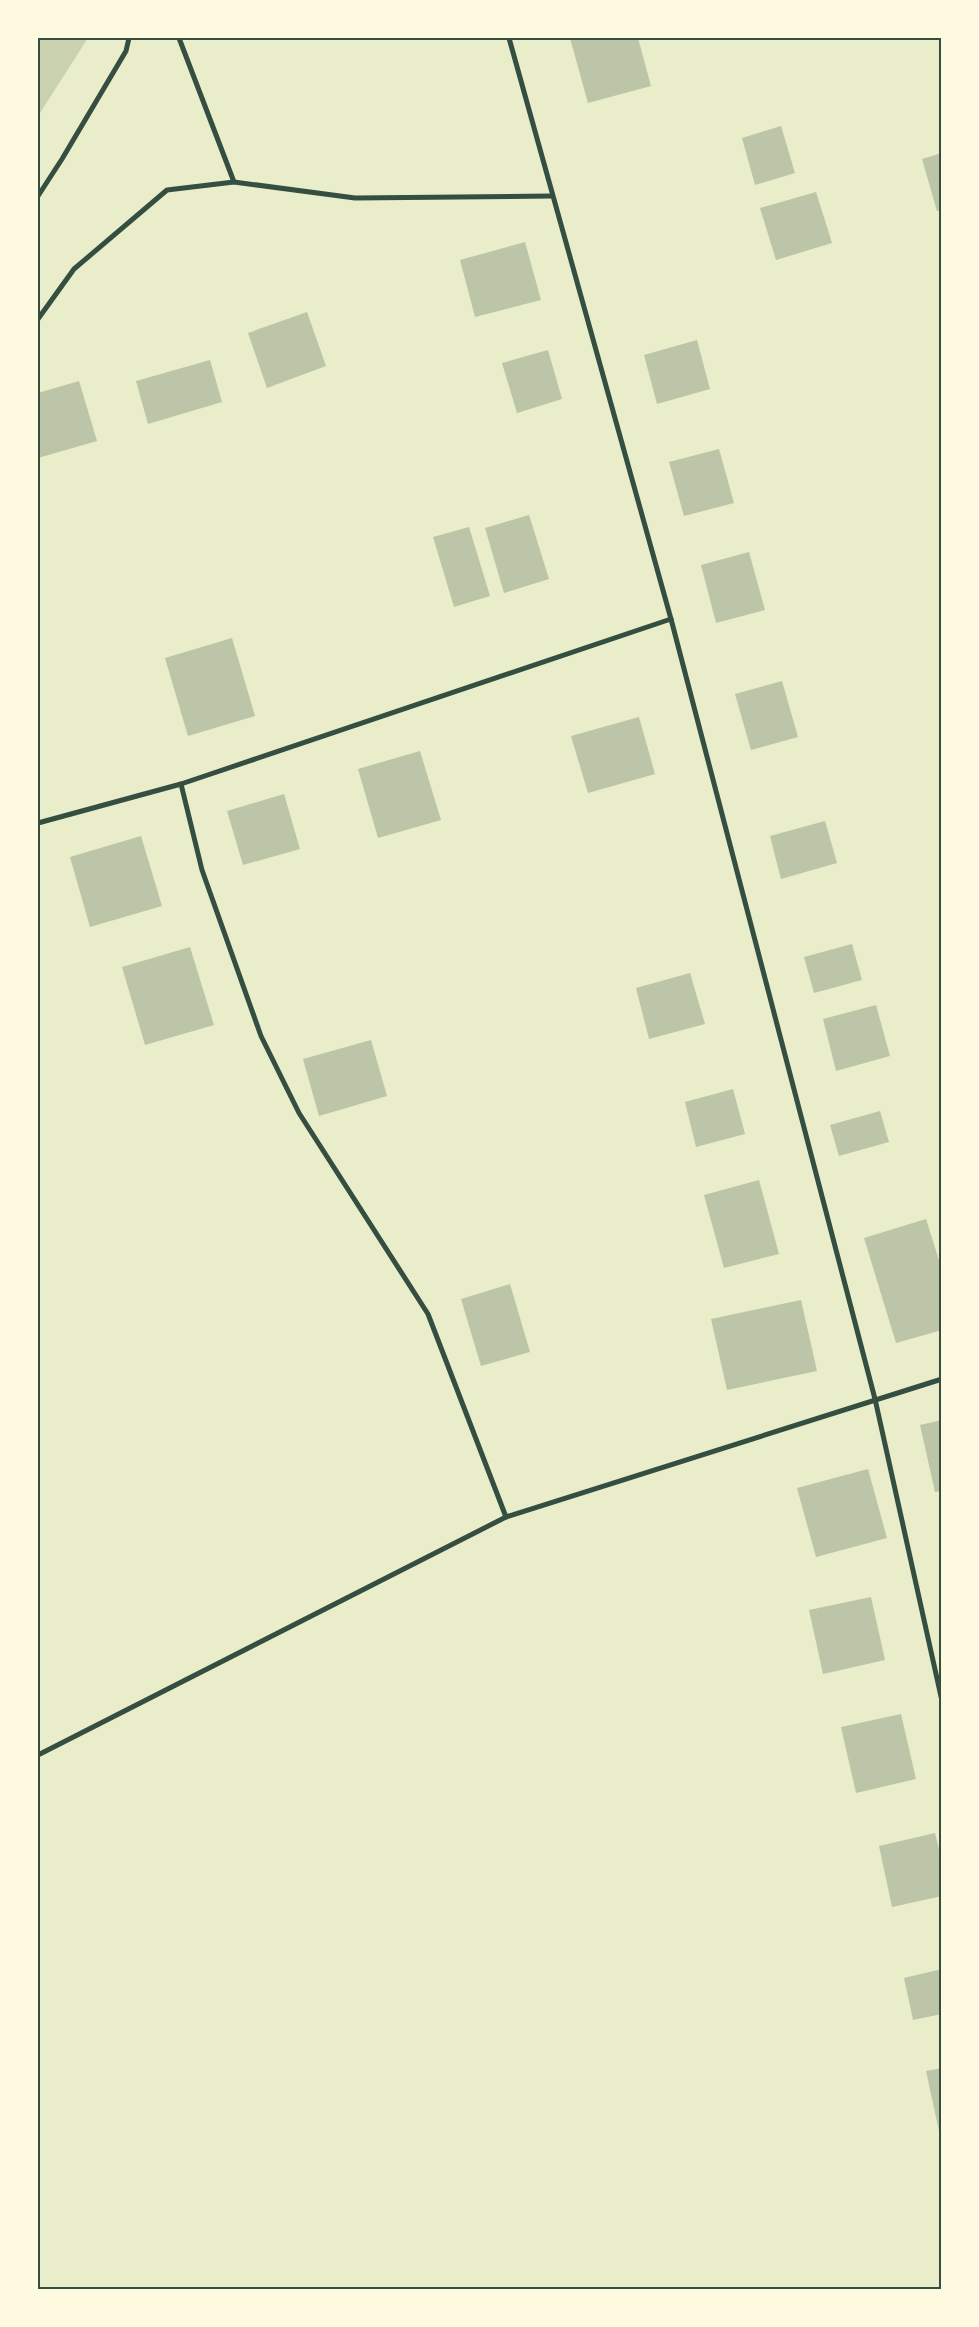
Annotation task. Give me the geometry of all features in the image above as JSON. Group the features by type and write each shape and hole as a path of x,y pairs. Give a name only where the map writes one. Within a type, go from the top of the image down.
{"street":[{"path":"38,196 126,51 130,38"},
{"path":"180,38 234,182"},
{"path":"509,38 671,619 875,1399 942,1701"},
{"path":"38,319 74,269 167,190 234,182 355,198 552,196"},
{"path":"38,823 181,784 671,619"},
{"path":"181,784 202,870 261,1036 299,1113 428,1314 506,1517"},
{"path":"38,1754 506,1517 942,1379"}],"green space":[{"path":"38,38 88,38 38,116"}],"building":[{"path":"570,38 638,38 651,86 588,103"},
{"path":"781,126 795,173 755,185 742,138"},
{"path":"942,153 942,210 937,211 922,159"},
{"path":"816,192 832,243 776,260 760,208"},
{"path":"525,242 541,300 475,317 460,260"},
{"path":"307,312 326,366 267,388 248,333"},
{"path":"697,340 710,389 657,404 644,355"},
{"path":"548,350 562,399 517,413 502,363"},
{"path":"210,360 222,402 148,424 136,381"},
{"path":"79,381 97,441 38,458 38,393"},
{"path":"719,449 734,503 684,516 669,462"},
{"path":"529,515 549,579 504,593 485,528"},
{"path":"469,527 490,596 454,607 433,537"},
{"path":"749,552 765,610 716,623 701,565"},
{"path":"232,638 255,716 188,736 165,658"},
{"path":"782,681 798,737 751,750 735,694"},
{"path":"639,717 655,774 588,793 571,736"},
{"path":"420,751 441,820 378,838 358,769"},
{"path":"284,794 300,849 243,865 227,811"},
{"path":"825,821 837,863 781,879 770,836"},
{"path":"141,836 162,906 90,927 70,857"},
{"path":"852,944 862,980 814,993 804,957"},
{"path":"190,947 214,1025 145,1045 122,967"},
{"path":"690,973 705,1024 649,1039 636,988"},
{"path":"876,1005 890,1056 836,1071 823,1019"},
{"path":"371,1040 387,1096 319,1116 303,1059"},
{"path":"733,1089 745,1134 696,1147 685,1102"},
{"path":"880,1111 889,1142 839,1156 830,1125"},
{"path":"759,1180 779,1254 724,1268 704,1195"},
{"path":"926,1219 942,1270 942,1330 896,1343 864,1238"},
{"path":"510,1284 530,1352 481,1366 461,1299"},
{"path":"801,1300 817,1371 727,1390 711,1319"},
{"path":"942,1420 942,1491 935,1492 920,1425"},
{"path":"868,1469 887,1538 816,1557 797,1488"},
{"path":"871,1597 885,1660 823,1674 809,1610"},
{"path":"901,1714 916,1779 856,1793 841,1727"},
{"path":"935,1833 942,1861 942,1896 892,1907 879,1846"},
{"path":"942,1969 942,2014 913,2020 904,1978"},
{"path":"942,2068 942,2131 939,2131 926,2071"}]}
